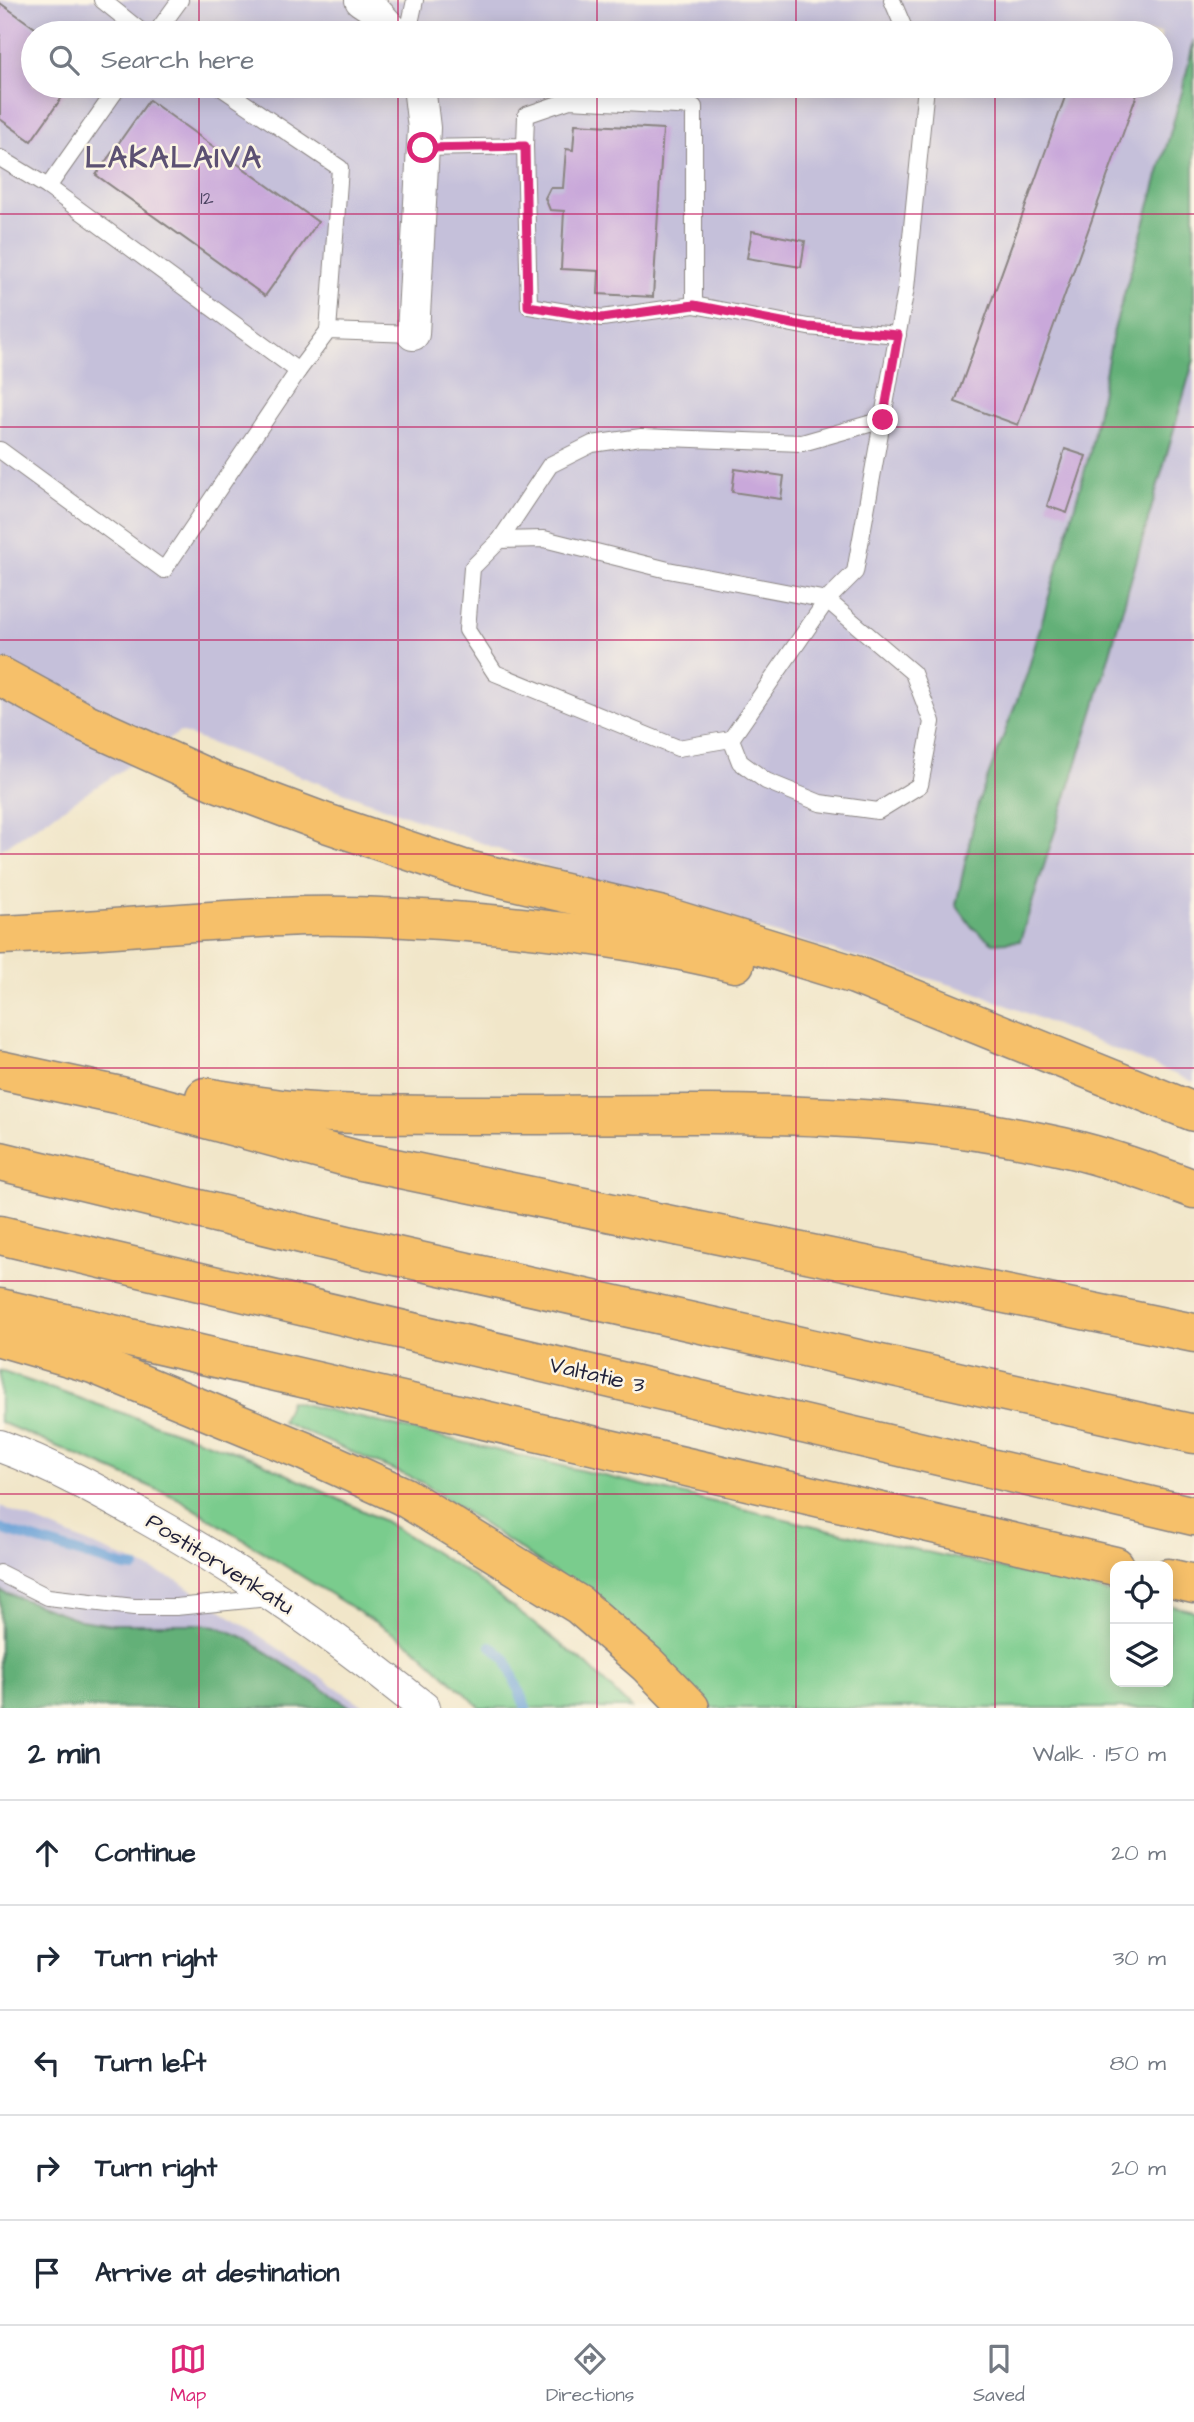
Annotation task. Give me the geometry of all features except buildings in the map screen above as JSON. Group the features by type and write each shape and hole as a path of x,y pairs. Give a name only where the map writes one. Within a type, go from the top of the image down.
{"highway":[{"path":"0,677 86,723 214,781 326,823 463,869 663,916 855,975 1194,1112"},
{"path":"0,935 283,917 379,916 483,923 591,934 674,948 955,1017"},
{"path":"0,1070 121,1096 361,1161 1194,1333"},
{"path":"121,1096 193,1095 299,1111 663,1114 862,1119 971,1130 1064,1147 1144,1170 1194,1189"},
{"path":"0,1161 347,1245 1194,1434"},
{"name":"Valtatie 3","path":"0,1235 1194,1516"},
{"path":"0,1308 1110,1565"},
{"path":"0,1337 93,1364 304,1451 403,1496 579,1605 647,1664 690,1708"},
{"path":"1173,1579 1194,1584"}],"street":[{"path":"361,0 384,21"},
{"path":"413,334 424,128 420,98"},
{"name":"Postitorvenkatu","path":"0,1446 86,1484 198,1547 276,1597 424,1708"}],"lane":[{"path":"102,0 128,21"},
{"path":"165,21 180,0"},
{"path":"411,21 415,0"},
{"path":"892,0 901,21"},
{"path":"48,187 111,98"},
{"path":"0,450 164,570 298,371 328,331 340,168 237,98"},
{"path":"883,420 802,443 641,437 592,444 550,465 500,540 472,568 467,630 495,673 678,748 731,739 827,600 855,572 883,420 906,288 925,98"},
{"path":"694,305 694,107 570,100 526,115 528,306 602,318 694,305 808,327 898,335"},
{"path":"423,148 525,146"},
{"path":"0,158 48,187 298,371"},
{"path":"328,331 413,334"},
{"path":"500,540 544,539 668,570 827,600 913,673 932,722 920,785 878,811 820,803 766,781 740,762 731,739"},
{"path":"0,1573 48,1597 134,1607 176,1607 276,1597"}],"shaded area":[{"path":"0,0 1194,0 1194,1082 972,991 541,865 180,732 0,850"},
{"path":"0,1506 178,1581 367,1708 0,1708"}],"green space":[{"path":"1194,40 1194,359 1094,709 1020,941 993,943 972,927 956,905 978,803 1027,674 1090,452 1113,333 1182,92"},
{"path":"0,1371 253,1458 384,1521 471,1575 587,1665 631,1708 481,1708 413,1646 177,1498 0,1422"},
{"path":"290,1401 873,1540 1110,1593 1110,1687 1173,1687 1173,1606 1194,1611 1194,1708 707,1708 583,1592 423,1483 282,1422"},
{"path":"0,1591 80,1620 107,1624 216,1626 243,1637 352,1708 0,1708"}],"waterway":[{"path":"0,1529 135,1568"},
{"path":"491,1646 506,1659 526,1708"}],"district":[{"name":"LAKALAIVA","path":"174,158"}],"route":[{"path":"423,148 525,146 528,306 602,318 694,305 808,327 898,335 883,420"}]}
